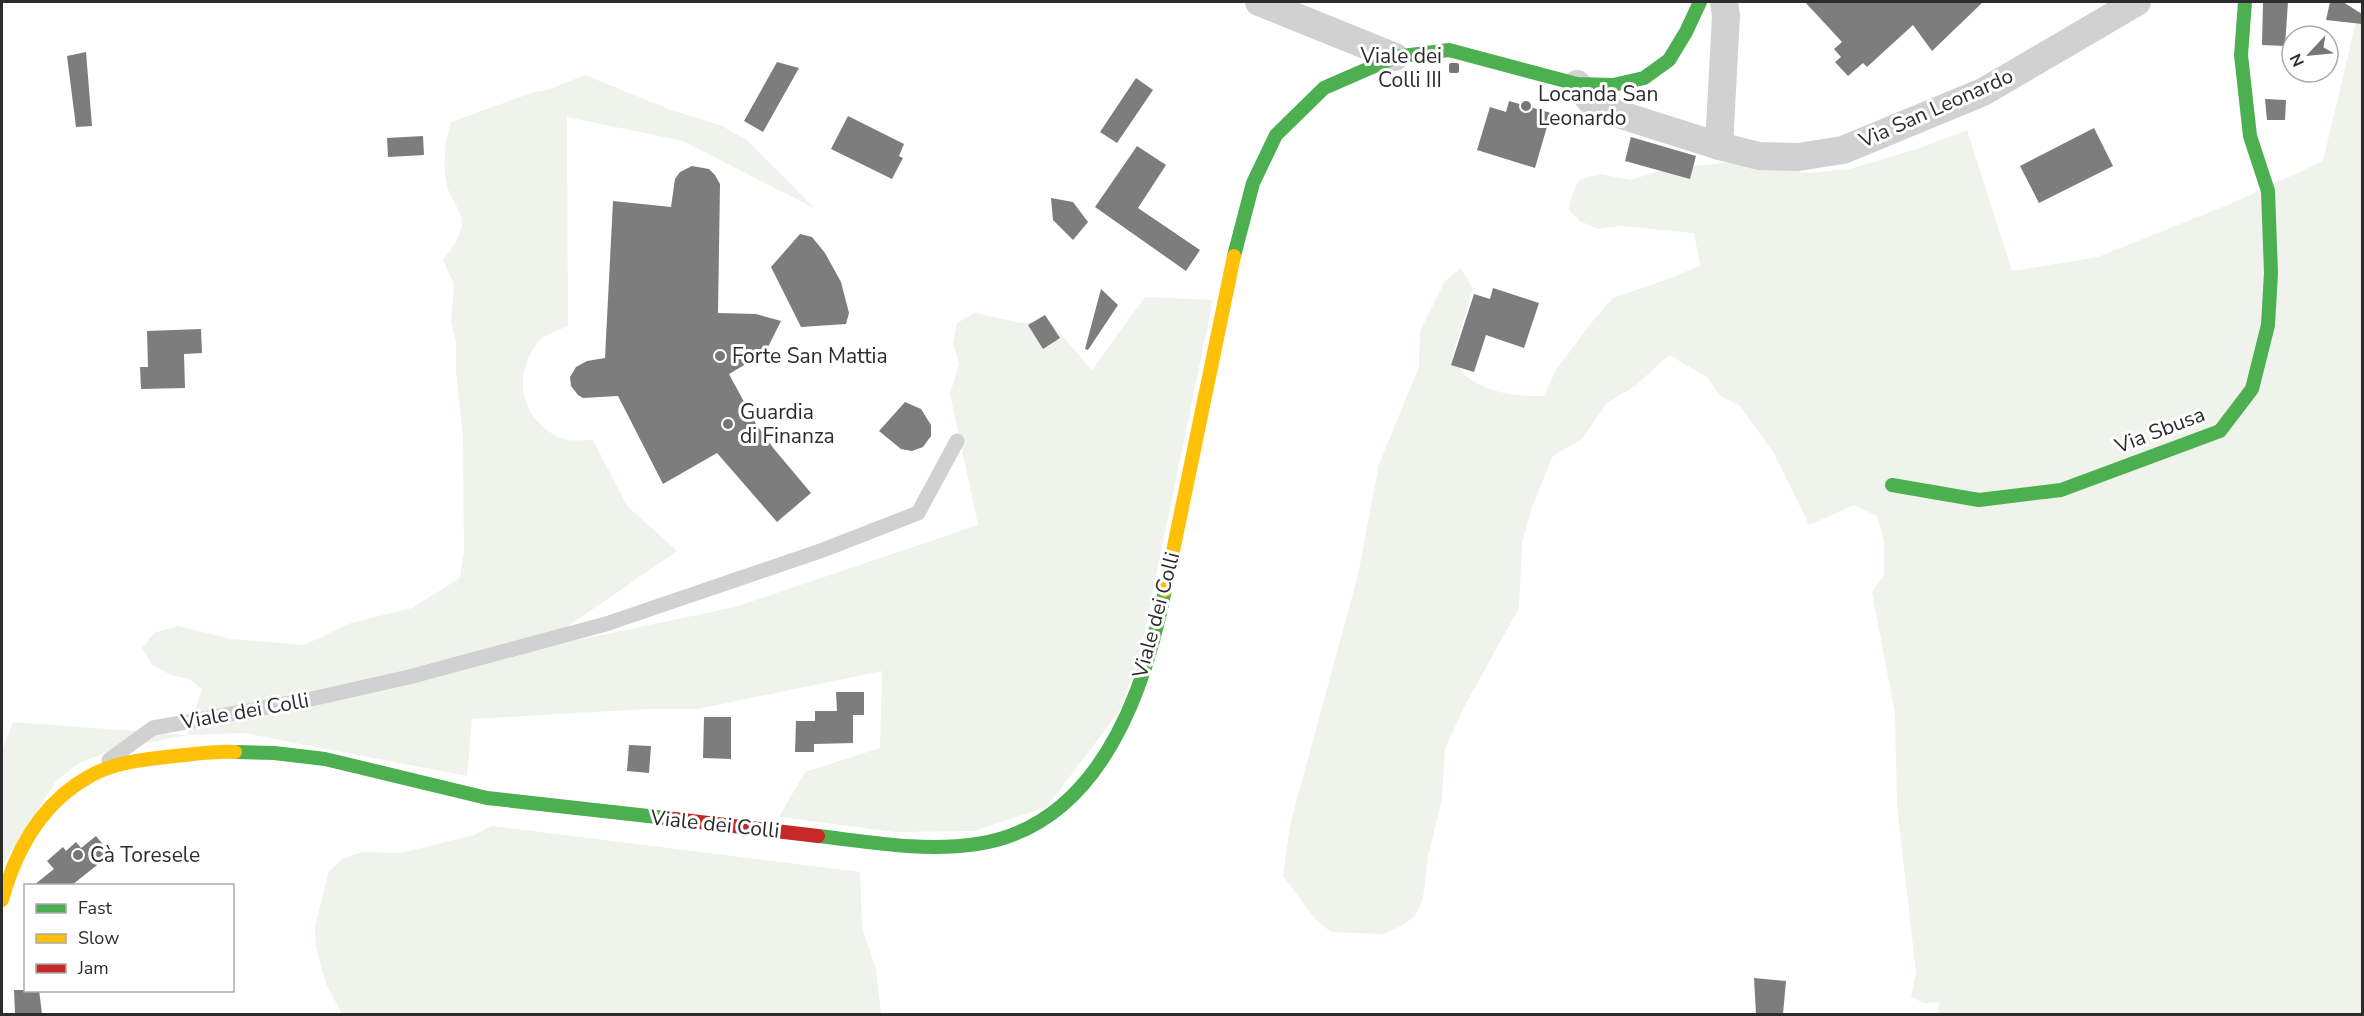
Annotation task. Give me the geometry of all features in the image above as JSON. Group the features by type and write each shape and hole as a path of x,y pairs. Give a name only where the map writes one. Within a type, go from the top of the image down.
{"street":[{"path":"1259,2 1395,57"},
{"name":"Viale dei Colli","path":"2,900 11,868 25,840 41,816 62,796 91,775 138,760 220,751 274,753 325,759 487,798 907,846 953,848 984,843 1018,834 1049,819 1077,795 1103,762 1142,677 1158,625 1230,272 1253,183 1276,135 1324,88 1395,57 1449,50 1577,84 1613,85 1644,78 1669,60 1700,2"},
{"path":"1719,146 1726,16 1724,2"},
{"name":"Via San Leonardo","path":"1577,84 1596,107 1719,146 1759,156 1798,158 1843,150 1983,92 2137,2"},
{"name":"Via Sbusa","path":"1892,485 1979,500 2061,490 2220,431 2252,389 2268,325 2271,273 2268,192 2250,136 2241,55 2245,2"}],"lane":[{"name":"Viale dei Colli","path":"91,775 128,744 153,728 307,700 409,677 606,624 833,546 918,513 957,441"}],"shaded area":[{"path":"2359,9 2362,12 2362,1014 1938,1014 1939,1002 1924,1003 1911,997 1916,972 1897,805 1895,714 1872,592 1884,575 1884,541 1877,516 1854,505 1809,525 1774,453 1739,405 1720,396 1707,377 1669,355 1635,386 1607,403 1582,439 1553,456 1532,506 1522,544 1519,608 1464,707 1445,748 1442,799 1428,857 1423,898 1415,916 1384,934 1331,932 1315,919 1283,876 1290,825 1358,575 1379,464 1419,367 1420,331 1445,281 1461,268 1473,289 1452,357 1464,374 1474,382 1493,390 1513,395 1544,396 1556,370 1613,298 1674,277 1700,265 1694,233 1622,226 1598,229 1580,221 1569,210 1572,195 1579,180 1600,174 1631,180 1668,168 1738,162 1808,173 1850,169 1920,148 1967,130 2012,271 2098,257 2235,202 2323,161"},
{"path":"585,75 671,110 720,125 747,140 814,208 683,141 567,117 568,326 548,334 539,341 530,354 523,382 524,396 536,420 547,430 564,439 593,440 627,506 677,551 535,649 735,607 978,525 950,394 959,364 953,342 957,323 975,313 1021,323 1049,321 1092,370 1145,297 1213,300 1139,659 1120,710 1047,807 974,831 895,832 779,817 805,772 880,748 882,671 697,709 646,709 472,719 467,776 244,733 187,735 202,689 189,679 171,675 152,665 142,648 154,633 178,626 231,639 304,645 351,623 412,608 460,578 464,551 463,438 456,372 456,343 451,321 454,284 443,260 458,237 462,222 449,192 445,175 447,139 451,122 534,92 548,90"},
{"path":"13,722 187,735 112,750 79,763 56,781 2,866 2,750"},
{"path":"492,826 860,872 862,928 876,969 881,1014 342,1014 326,984 316,947 315,927 329,871 344,858 363,852 401,853 474,835"}],"building":[{"path":"1805,2 1983,2 1932,51 1913,25 1867,67 1863,63 1848,76 1835,62 1841,57 1834,49 1842,42"},
{"path":"2263,2 2288,2 2286,24 2280,24 2280,46 2262,45"},
{"path":"2330,2 2343,2 2362,14 2362,24 2326,20"},
{"path":"86,52 92,126 76,127 67,56"},
{"path":"777,62 799,68 763,132 744,121"},
{"path":"1136,78 1153,90 1117,143 1100,132"},
{"path":"2265,99 2286,100 2285,120 2267,120"},
{"path":"1509,101 1551,113 1535,168 1477,150 1490,107 1506,112"},
{"path":"848,116 904,144 899,156 903,158 892,179 831,149"},
{"path":"2094,128 2113,166 2039,203 2020,166"},
{"path":"423,136 424,155 388,157 387,138"},
{"path":"1631,137 1696,156 1690,179 1625,161"},
{"path":"1137,146 1166,165 1138,208 1200,250 1186,271 1095,207"},
{"path":"692,166 709,169 720,184 718,313 756,314 781,321 765,353 729,374 756,424 811,493 777,522 717,453 663,484 618,396 583,398 571,386 570,377 576,367 587,361 605,358 613,201 671,207 675,179 680,172"},
{"path":"1051,198 1073,202 1088,222 1073,240 1053,220"},
{"path":"800,234 812,237 825,253 841,282 849,313 846,324 801,327 771,267"},
{"path":"1493,288 1539,303 1524,348 1486,335 1474,372 1451,365 1474,294 1490,299"},
{"path":"1101,289 1118,305 1088,350 1085,349"},
{"path":"1045,315 1060,338 1043,349 1028,325"},
{"path":"201,329 202,353 184,354 185,388 141,389 140,367 148,367 147,331"},
{"path":"905,402 921,409 931,425 931,436 923,447 912,451 901,449 879,431"},
{"path":"836,692 864,692 864,715 853,715 853,743 814,744 814,752 795,752 796,721 815,721 815,711 837,711"},
{"path":"704,717 731,717 731,759 703,758"},
{"path":"629,745 651,746 649,773 627,771"},
{"path":"96,836 111,854 73,884 35,884 54,869 47,861 63,847 66,851 76,842 81,848"},
{"path":"1754,978 1786,981 1783,1014 1756,1014"},
{"path":"14,990 39,992 42,1014 15,1014"}],"traffic: fast":[{"path":"1234,256 1253,183 1276,135 1324,88 1395,57 1449,50 1577,84 1613,85 1644,78 1669,60 1700,2"},
{"path":"1892,485 1979,500 2061,490 2220,431 2252,389 2268,325 2271,273 2268,191 2250,136 2241,55 2245,2"},
{"path":"818,836 917,847 977,844 1019,832 1054,811 1084,783 1109,750 1128,712 1144,671 1165,590"},
{"path":"235,752 274,753 325,759 487,798 666,818"}],"traffic: slow":[{"path":"1165,590 1234,256"},
{"path":"2,900 15,863 33,829 58,800 90,776 110,767 143,760 235,752"}],"traffic: jam":[{"path":"666,818 818,836"}],"place":[{"name":"Viale dei Colli III","path":"1454,68"},
{"name":"Locanda San Leonardo","path":"1526,106"},
{"name":"Forte San Mattia","path":"720,356"},
{"name":"Guardia di Finanza","path":"728,424"},
{"name":"Cà Toresele","path":"78,855"}]}
